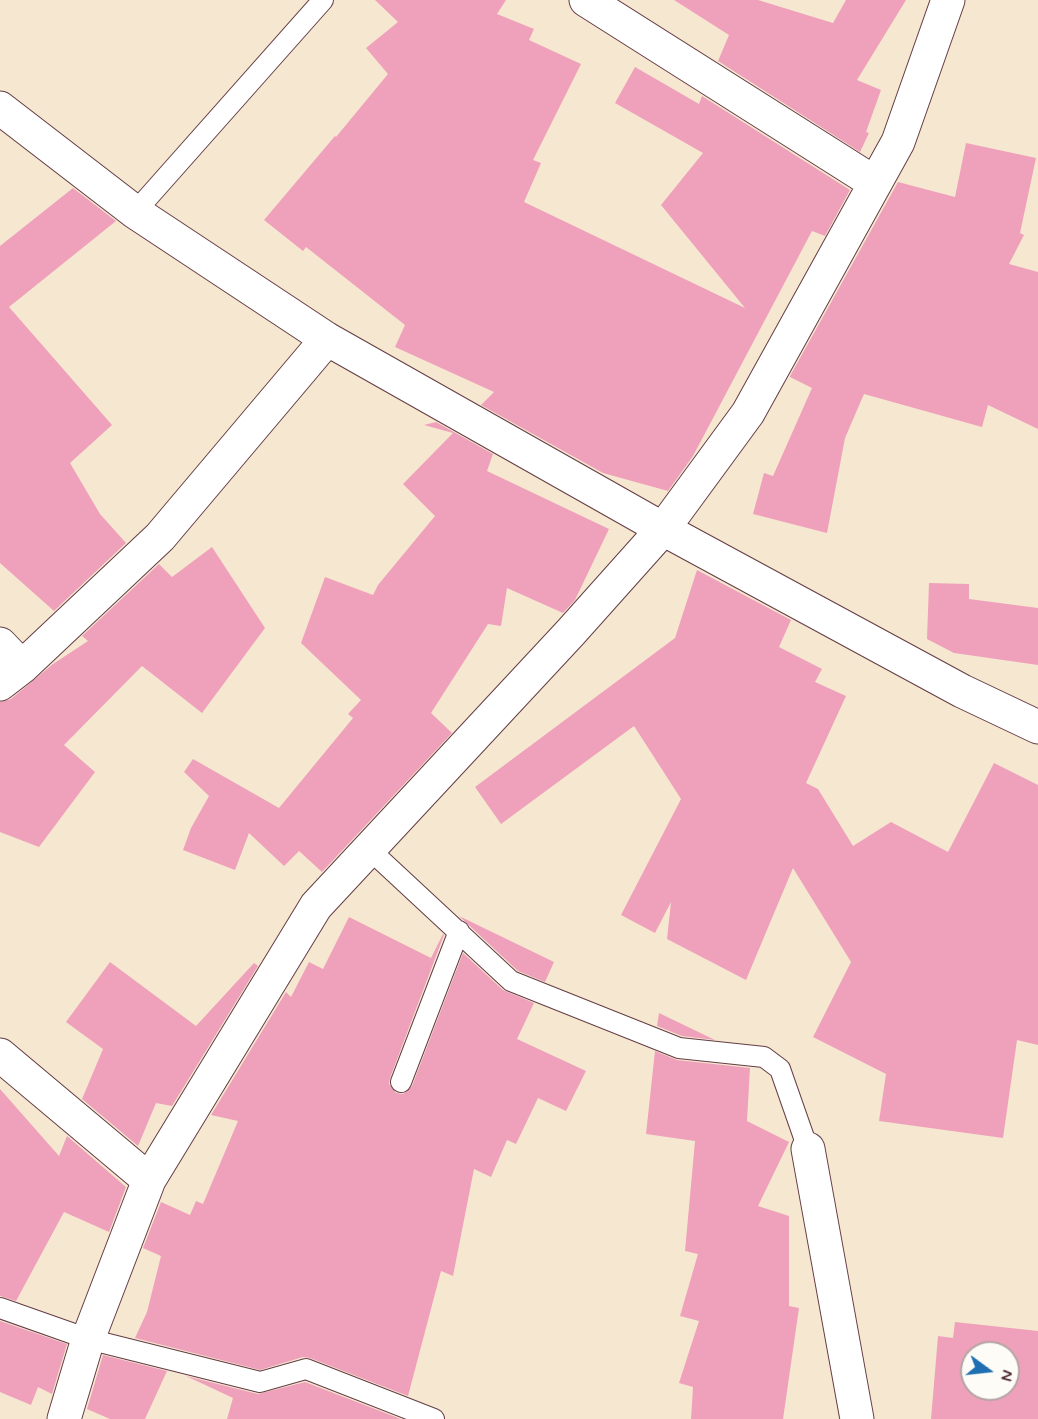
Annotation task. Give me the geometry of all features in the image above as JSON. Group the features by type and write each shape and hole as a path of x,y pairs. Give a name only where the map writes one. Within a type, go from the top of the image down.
{"street":[{"path":"586,0 875,183"},
{"path":"64,1419 88,1339 149,1180 316,906 563,641 663,529 748,413 898,142 948,0"},
{"path":"0,108 135,212 327,339 663,529 962,691 1038,727"},
{"path":"7,665 160,537 327,339"},
{"path":"0,1055 149,1180"},
{"path":"808,1149 856,1419"}],"lane":[{"path":"135,212 323,0"},
{"path":"369,849 512,981 678,1048 764,1057 780,1069 808,1149"},
{"path":"401,1082 459,931"},
{"path":"0,1308 88,1339 260,1382 306,1369 434,1419"}],"building":[{"path":"375,0 506,0 497,14 534,29 529,40 581,64 533,160 541,163 524,202 745,308 661,205 703,153 615,103 635,67 699,104 702,96 850,190 825,236 812,231 693,456 668,491 603,473 481,405 494,392 395,347 405,325 306,247 303,251 264,220 388,74 366,48 398,22"},
{"path":"674,0 758,0 833,23 846,0 906,0 857,80 881,90 866,132 869,133 860,152 718,61 729,35"},
{"path":"966,143 1036,158 1020,233 1024,235 1009,264 1038,272 1038,429 988,405 982,427 864,394 845,438 827,533 753,514 764,473 773,476 812,388 790,376 898,182 955,197"},
{"path":"73,188 116,221 9,307 112,425 70,463 100,514 126,543 54,611 0,563 0,246"},
{"path":"436,422 493,454 487,471 609,529 575,600 563,613 507,588 501,626 488,624 431,713 452,733 322,872 299,851 284,866 249,833 235,870 183,850 191,828 209,796 184,772 193,759 279,808 353,718 348,714 361,700 301,643 325,577 373,595 378,585 435,516 403,484 453,433 424,425"},
{"path":"212,547 265,628 202,713 142,666 64,745 95,772 39,847 0,832 0,702 11,699 53,664 88,641 82,636 159,564 172,577"},
{"path":"697,570 791,620 779,647 822,669 815,682 846,696 806,783 818,789 853,846 891,822 948,852 994,763 1038,785 1038,1045 1017,1040 1003,1138 879,1121 886,1074 813,1037 851,962 793,868 746,980 667,939 671,902 655,933 621,915 681,799 634,726 501,824 475,787 675,638"},
{"path":"929,583 969,584 969,599 1038,608 1038,665 954,653 927,639"},
{"path":"459,916 554,962 545,982 518,971"},
{"path":"349,917 431,958 444,935 390,1078 389,1084 396,1093 403,1094 412,1086 463,953 503,990 534,1003 517,1039 586,1071 566,1111 538,1098 516,1144 507,1140 491,1177 474,1169 453,1276 441,1271 408,1396 310,1358 303,1357 260,1370 135,1338 147,1312 161,1256 143,1248 161,1202 190,1215 196,1201 203,1204 238,1121 211,1115 286,992 291,997 309,962 323,969"},
{"path":"110,962 196,1026 254,963 258,966 172,1106 156,1103 138,1146 82,1099 103,1049 66,1022"},
{"path":"659,1013 715,1040 682,1036 657,1026"},
{"path":"655,1051 677,1060 750,1068 747,1121 789,1142 758,1206 789,1216 789,1306 799,1308 783,1419 691,1419 693,1387 679,1383 699,1321 680,1316 698,1254 685,1251 695,1141 646,1134"},
{"path":"0,1089 59,1156 67,1136 126,1187 109,1232 64,1212 16,1301 0,1296"},
{"path":"0,1321 67,1344 52,1394 38,1387 31,1405 0,1392"},
{"path":"955,1322 1038,1331 1038,1419 931,1419 938,1336 953,1338"},
{"path":"103,1355 167,1371 145,1419 110,1419 87,1409"},
{"path":"186,1376 258,1394 305,1382 401,1419 227,1419 233,1398"}]}
